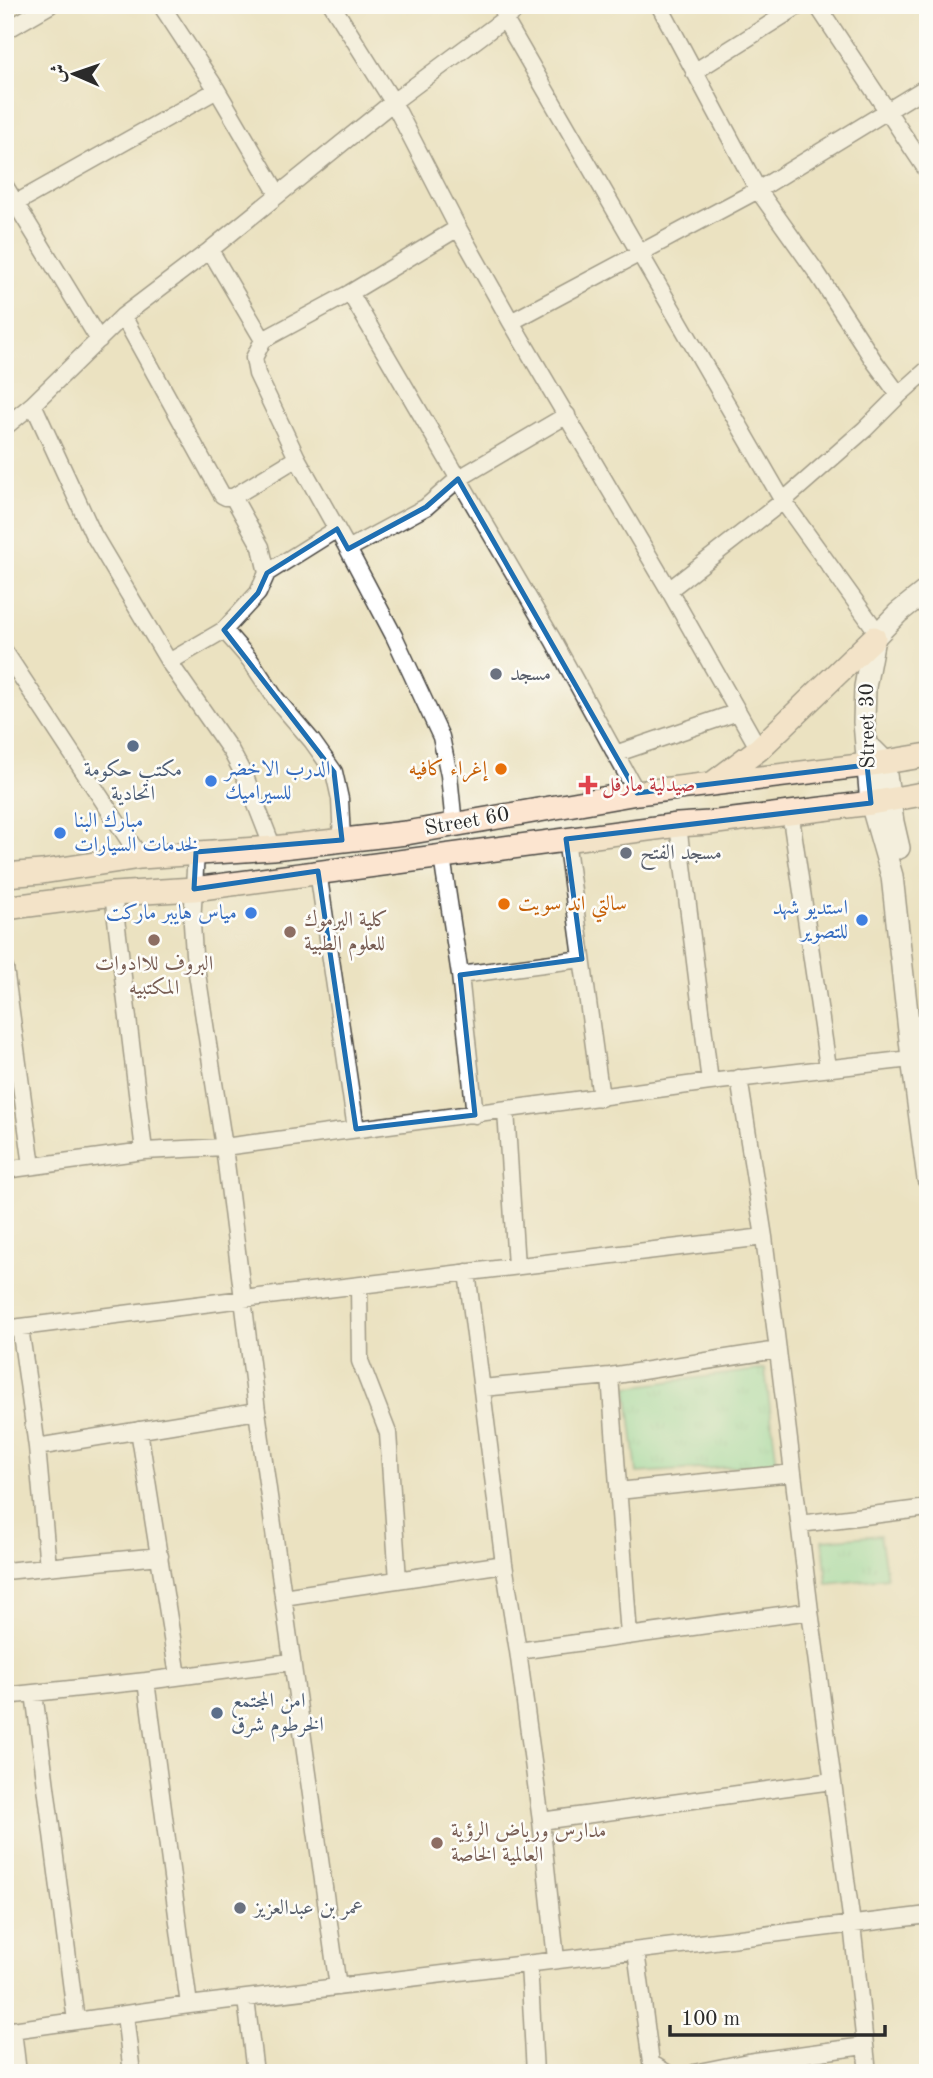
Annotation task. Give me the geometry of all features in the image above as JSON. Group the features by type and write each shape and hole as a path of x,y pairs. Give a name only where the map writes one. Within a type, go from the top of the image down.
{"main road":[{"path":"715,783 759,748 876,635"},
{"name":"Street 60","path":"5,875 140,857 273,848 342,840 454,825 873,756 928,755"},
{"name":"Street 60","path":"5,908 113,894 194,889 928,793"}],"street":[{"path":"5,31 50,5"},
{"path":"161,5 217,89 278,194"},
{"path":"332,5 393,102 458,228 511,322 759,748"},
{"path":"5,427 33,404 123,317 393,102 523,5"},
{"path":"659,5 758,190 899,395"},
{"path":"694,72 800,5"},
{"path":"817,5 928,172"},
{"path":"505,20 783,501 876,635 928,589"},
{"path":"511,322 758,190 928,86"},
{"path":"16,203 217,89"},
{"path":"5,186 99,340"},
{"path":"454,825 449,775 441,737 394,636 297,458 257,374 254,358 264,340 350,293 458,228"},
{"path":"210,250 264,340"},
{"path":"350,293 552,640 637,793"},
{"path":"123,317 222,495 233,497 297,458"},
{"path":"669,590 783,501 928,369"},
{"path":"33,404 93,534 169,662 231,751 246,779 273,848"},
{"path":"348,549 426,507 458,479 567,415"},
{"path":"233,497 261,547 267,573"},
{"path":"169,662 224,631 258,593 267,573 337,529"},
{"path":"224,631 250,660 276,699 319,749 334,772 340,799 342,840"},
{"name":"Street 30","path":"876,635 865,687 873,756 921,1057"},
{"path":"5,652 140,857"},
{"path":"615,754 738,712"},
{"path":"790,811 828,1067"},
{"path":"678,825 710,1082"},
{"path":"566,839 601,1098"},
{"path":"196,852 192,924 194,954 224,1147 257,1411 338,1987"},
{"path":"442,857 460,975 475,1115"},
{"path":"318,871 356,1129"},
{"path":"113,894 144,1152"},
{"path":"460,975 582,960"},
{"path":"5,968 32,1166"},
{"path":"5,1170 144,1152 224,1147 710,1082 921,1057"},
{"path":"921,1057 928,1079"},
{"path":"921,1057 928,1179"},
{"path":"739,1079 764,1237 852,1924 868,2073"},
{"path":"506,1110 516,1266"},
{"path":"48,1567 37,1447 13,1328 243,1298 764,1237"},
{"path":"467,1272 504,1564 541,1821 556,1959"},
{"path":"359,1286 360,1361 388,1433 398,1580"},
{"path":"482,1388 610,1376 777,1350"},
{"path":"610,1376 629,1636"},
{"path":"37,1447 257,1411"},
{"path":"139,1430 178,1676"},
{"path":"618,1492 793,1473"},
{"path":"800,1524 928,1508"},
{"path":"5,1572 160,1556"},
{"path":"284,1597 504,1564"},
{"path":"518,1651 810,1611"},
{"path":"5,1696 292,1662"},
{"path":"146,1681 189,2005"},
{"path":"34,1693 76,2021"},
{"path":"541,1821 832,1781"},
{"path":"18,2073 9,2031 189,2005 928,1914"},
{"path":"636,1951 651,2063 667,2073"},
{"path":"529,1964 535,2073"},
{"path":"246,1999 255,2073"},
{"path":"125,2015 132,2073"},
{"path":"694,2073 749,2067 864,2046"}],"highlighted area":[{"path":"458,479 637,793 867,765 871,803 566,839 582,959 460,975 475,1115 356,1129 318,871 194,889 196,852 342,840 334,772 224,630 258,593 267,573 337,529 348,549 426,507"}],"green space":[{"path":"765,1369 777,1464 637,1473 627,1387"},
{"path":"880,1535 887,1578 827,1584 823,1540"}],"place":[{"name":"مسجد","path":"496,674"},
{"name":"مكتب حكومة اتحادية","path":"133,746"},
{"name":"إغراء كافيه","path":"501,769"},
{"name":"الدرب الاخضر للسيراميك","path":"211,781"},
{"name":"صيدلية مارفل","path":"588,785"},
{"name":"مبارك البنا لخدمات السيارات","path":"60,833"},
{"name":"مسجد الفتح","path":"626,853"},
{"name":"سالتي اند سويت","path":"504,904"},
{"name":"مياس هايبر ماركت","path":"251,913"},
{"name":"استديو شهد للتصوير","path":"862,920"},
{"name":"كلية اليرموك للعلوم الطبية","path":"290,932"},
{"name":"البروف للاادوات المكتبيه","path":"154,940"},
{"name":"امن المجتمع الخرطوم شرق","path":"217,1713"},
{"name":"مدارس ورياض الرؤية العالمية الخاصة","path":"437,1843"},
{"name":"عمر بن عبدالعزيز","path":"240,1908"}]}
